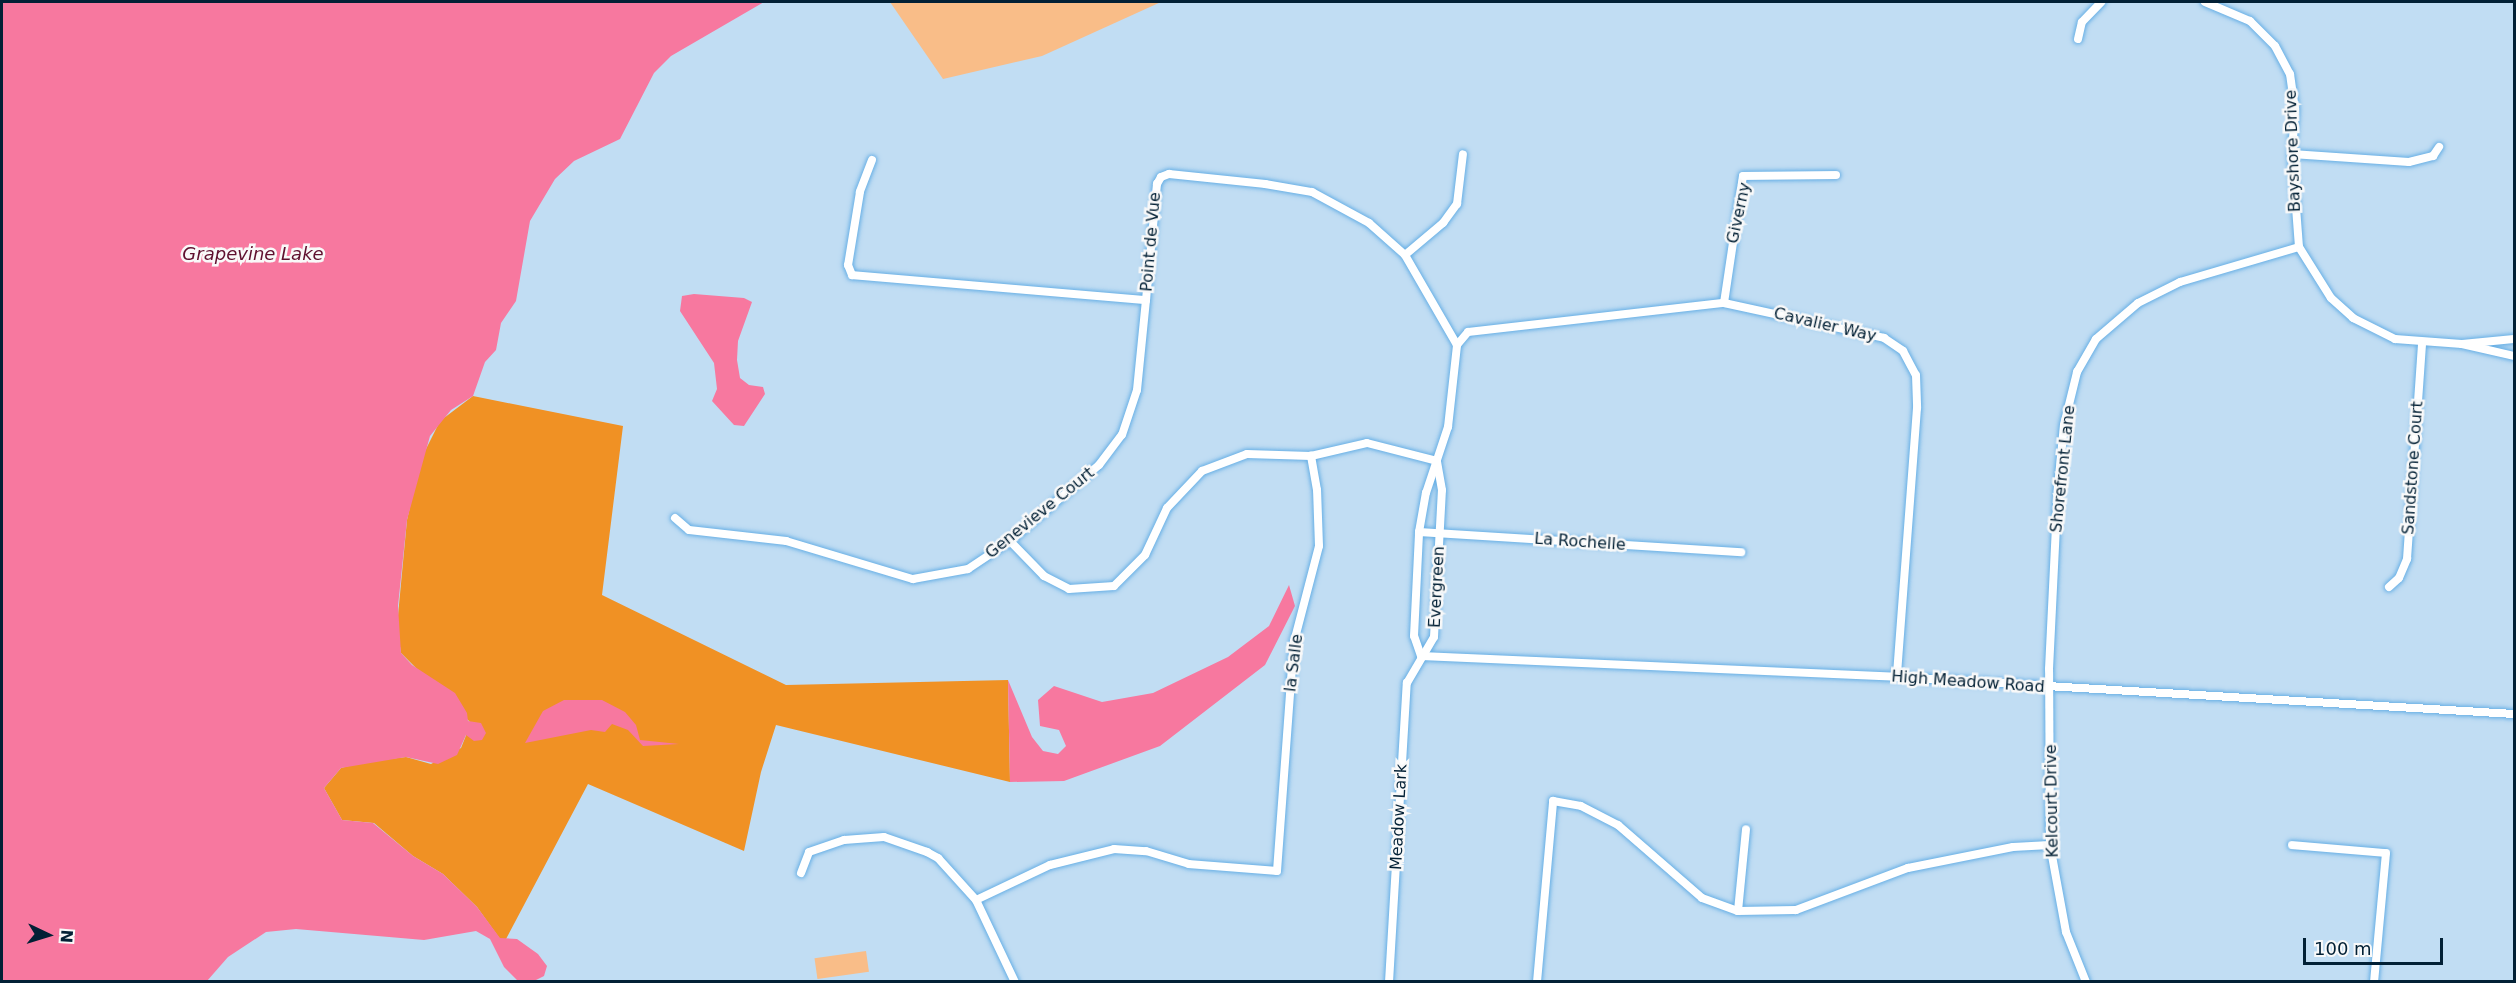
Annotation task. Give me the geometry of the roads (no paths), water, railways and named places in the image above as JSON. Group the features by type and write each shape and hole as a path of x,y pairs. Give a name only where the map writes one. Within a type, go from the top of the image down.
{"street":[{"path":"2078,39 2082,22 2101,2"},
{"name":"Bayshore Drive","path":"2205,2 2250,21 2283,59 2295,109 2292,154 2299,247 2331,298 2353,318 2395,339 2422,344 2462,344 2514,339"},
{"path":"2292,154 2409,162 2433,156 2439,147"},
{"path":"1405,255 1443,223 1457,204 1463,154"},
{"name":"Point de Vue","path":"872,160 860,192 848,265 852,276 1146,300 1157,184 1169,174 1312,192 1369,223 1405,255 1457,345"},
{"name":"Giverny","path":"1724,303 1743,176 1836,175"},
{"name":"Shorefront Lane","path":"2051,687 2064,425 2085,355 2096,339 2138,303 2164,289 2299,247"},
{"name":"Genevieve Court","path":"675,518 688,530 786,542 913,579 968,569 1010,541 1099,465 1122,435 1137,390 1146,300"},
{"name":"Cavalier Way","path":"1457,345 1468,332 1724,303 1884,338 1903,351 1916,375 1917,408 1897,677"},
{"name":"Sandstone Court","path":"2389,587 2399,578 2406,559 2422,344"},
{"name":"Bayshore Drive","path":"2462,344 2514,356"},
{"name":"Evergreen","path":"1421,656 1414,636 1419,532 1448,428 1457,345"},
{"path":"1010,541 1044,576 1069,589 1114,586 1145,555 1167,508 1202,471 1247,454 1311,456 1367,443 1437,461"},
{"name":"la Salle","path":"976,900 1050,865 1114,849 1146,851 1189,864 1277,872 1294,642 1319,546 1317,490 1311,456"},
{"name":"Evergreen","path":"1421,656 1434,637 1442,490 1437,461"},
{"name":"La Rochelle","path":"1419,532 1741,552"},
{"name":"High Meadow Road","path":"1421,656 1897,677 2514,714"},
{"name":"Meadow Lark","path":"1389,981 1407,683 1421,656"},
{"name":"Kelcourt Drive","path":"2051,687 2050,845 2066,932 2086,981"},
{"path":"1537,981 1553,801 1581,806 1618,825 1702,898 1738,911 1796,910 1908,868 2013,847 2050,845"},
{"path":"1738,911 1746,829"},
{"path":"801,873 809,852 844,840 884,837 938,858 976,900 1015,981"},
{"path":"2292,845 2386,853 2374,981"}],"water":[{"name":"Grapevine Lake","path":"2,2 764,2 671,56 654,73 620,139 574,161 555,179 530,221 516,301 501,323 496,350 485,362 473,396 451,410 430,436 407,520 398,606 401,653 412,665 455,693 467,713 468,721 481,723 486,733 482,740 474,741 466,735 457,755 438,764 406,757 341,768 324,788 342,820 373,823 413,856 443,874 477,907 500,938 517,939 538,954 547,966 544,976 534,981 518,981 504,967 490,939 476,931 424,940 296,929 266,932 228,957 207,981 2,981"},
{"path":"694,294 744,298 752,302 738,341 737,360 740,378 749,385 763,387 765,394 744,426 734,425 712,401 717,389 714,363 680,311 682,296"},
{"path":"1289,585 1295,606 1265,665 1160,746 1064,781 1010,782 1008,680 1032,737 1043,751 1058,754 1066,746 1059,730 1040,726 1038,700 1054,686 1102,702 1153,693 1228,657 1269,626"},
{"path":"564,700 602,700 625,712 636,725 640,740 679,744 643,746 628,730 612,724 605,732 591,730 525,743 543,711"}]}
